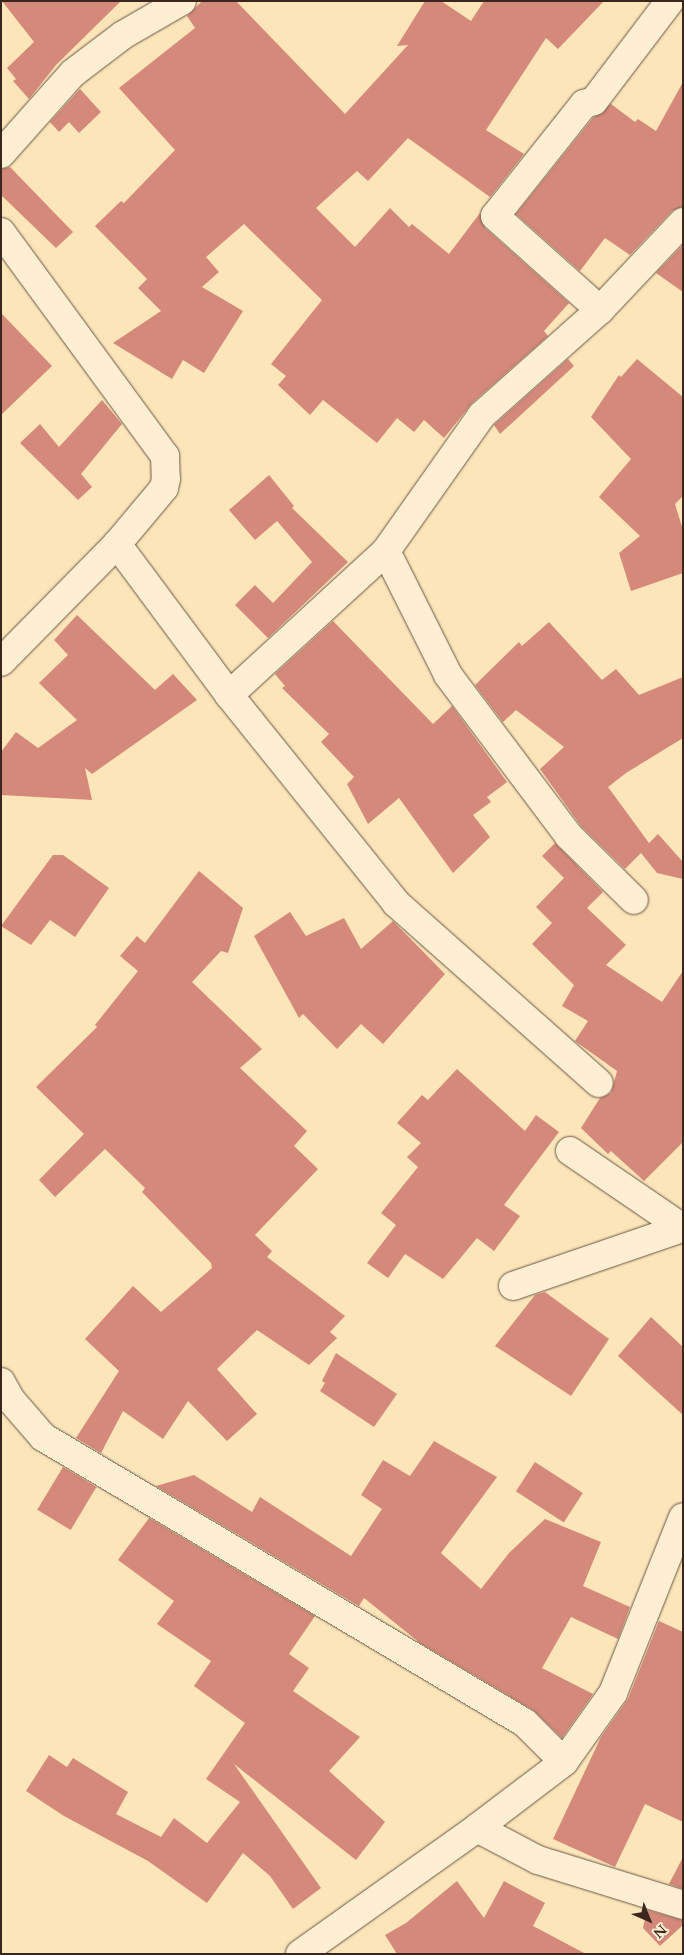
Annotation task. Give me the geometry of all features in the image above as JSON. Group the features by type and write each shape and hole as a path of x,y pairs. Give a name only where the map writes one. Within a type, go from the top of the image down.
{"street":[{"path":"3,148 73,73 123,35 182,1"},
{"path":"600,310 495,216 584,104 594,100 670,1"},
{"path":"229,695 386,550 482,415 600,310 683,222"},
{"path":"1,232 165,456 164,488 117,544 1,662"},
{"path":"117,544 229,695 396,903 599,1082"},
{"path":"386,550 448,675 569,836 634,900"},
{"path":"570,1151 682,1228"},
{"path":"513,1286 682,1228"},
{"path":"1,1382 11,1400 43,1437 525,1723 564,1762"},
{"path":"300,1954 478,1828 564,1762 614,1693 683,1517"},
{"path":"478,1828 538,1860 683,1905"}],"building":[{"path":"2,1 121,1 56,65 29,99 13,81 16,79 7,68 34,42"},
{"path":"202,1 236,1 345,114 408,45 397,46 425,1 441,1 471,21 484,1 604,1 558,49 546,38 486,130 524,154 490,197 408,138 368,181 357,171 316,208 355,247 390,208 409,227 412,224 449,254 480,213 485,228 569,303 544,331 548,336 472,403 444,438 424,420 414,432 397,418 377,443 323,400 310,415 278,385 286,376 271,364 322,300 244,224 206,257 219,272 202,287 243,311 204,373 183,360 172,379 113,343 161,311 138,288 147,279 95,226 121,201 124,203 175,150 119,88 195,28 187,16"},
{"path":"683,82 683,207 672,211 630,255 605,238 580,271 516,214 593,118 611,104 635,122 638,119 656,131"},
{"path":"80,89 101,112 79,133 69,122 59,132 50,122"},
{"path":"10,167 73,232 56,248 1,195 1,169"},
{"path":"683,245 683,292 656,273"},
{"path":"1,313 52,366 1,415"},
{"path":"568,359 574,366 500,434 494,425"},
{"path":"637,359 683,397 683,496 675,504 683,530 683,573 631,591 619,553 640,536 599,497 631,459 591,417 619,375 621,377"},
{"path":"102,400 122,424 81,474 92,487 78,500 20,443 40,424 59,447"},
{"path":"269,475 294,506 292,508 348,562 268,638 235,605 255,585 273,603 312,562 277,521 255,540 229,510"},
{"path":"77,615 155,690 173,674 197,700 92,774 85,768 92,800 1,795 1,752 16,732 38,748 77,720 39,683 68,655 54,640"},
{"path":"333,621 433,724 452,706 507,782 487,797 491,802 473,815 490,837 453,873 399,798 368,824 347,784 354,777 321,742 329,734 282,688 285,686 275,674"},
{"path":"549,622 602,680 616,669 639,695 683,677 683,738 626,773 608,787 649,843 658,834 683,862 683,879 657,873 641,853 625,869 581,826 540,769 564,747 516,710 503,722 475,685 519,642 522,646"},
{"path":"555,843 603,892 587,908 626,945 606,965 662,1002 683,971 683,1142 644,1181 611,1151 608,1154 581,1128 600,1098 611,1093 617,1071 575,1041 588,1021 562,1006 574,985 532,944 552,923 536,907 564,878 542,856"},
{"path":"53,855 63,855 109,888 75,937 50,920 31,945 1,926"},
{"path":"199,871 243,908 228,953 221,951 192,982 262,1049 240,1068 307,1131 294,1146 318,1169 255,1235 272,1251 267,1257 345,1316 330,1332 337,1338 309,1365 257,1330 217,1369 257,1414 227,1441 188,1401 163,1439 123,1411 101,1453 76,1438 119,1371 85,1339 133,1286 161,1312 212,1268 211,1263 142,1192 145,1188 105,1149 55,1197 39,1180 84,1134 36,1087 97,1027 95,1025 138,971 120,956 137,936 145,943"},
{"path":"290,912 306,936 344,918 361,949 393,921 445,974 383,1044 361,1024 337,1049 303,1014 299,1018 254,936"},
{"path":"457,1069 525,1131 536,1115 559,1132 504,1205 520,1216 494,1251 477,1238 443,1279 405,1254 388,1278 367,1263 396,1225 381,1213 418,1167 407,1157 421,1143 397,1123 422,1095 428,1100"},
{"path":"545,1292 609,1339 571,1396 495,1346 535,1295"},
{"path":"651,1317 683,1347 683,1415 618,1356"},
{"path":"336,1353 397,1394 374,1427 320,1391 325,1383 322,1381"},
{"path":"434,1441 497,1477 441,1553 481,1589 509,1553 545,1519 601,1542 583,1586 630,1607 618,1639 571,1617 542,1668 593,1694 562,1738 533,1710 420,1643 364,1598 359,1606 156,1486 194,1475 252,1512 260,1497 351,1556 382,1509 361,1495 383,1460 410,1476"},
{"path":"535,1462 583,1493 564,1522 516,1491"},
{"path":"63,1467 96,1487 71,1530 37,1510"},
{"path":"149,1518 315,1616 289,1654 309,1668 293,1691 360,1737 329,1771 385,1822 356,1860 234,1764 321,1888 293,1909 270,1876 243,1853 207,1903 148,1861 64,1816 26,1791 49,1755 67,1767 73,1758 128,1792 116,1814 161,1837 174,1818 207,1843 240,1802 206,1779 245,1723 194,1686 211,1661 157,1624 174,1601 118,1560"},
{"path":"659,1621 683,1632 683,1822 645,1804 615,1867 553,1839 601,1737 628,1699"},
{"path":"683,1857 683,1889 669,1884"},
{"path":"457,1881 484,1918 504,1881 545,1903 533,1926 586,1954 397,1954 385,1935 406,1923"},
{"path":"647,1910 683,1920 683,1925 660,1946 643,1928"}]}
